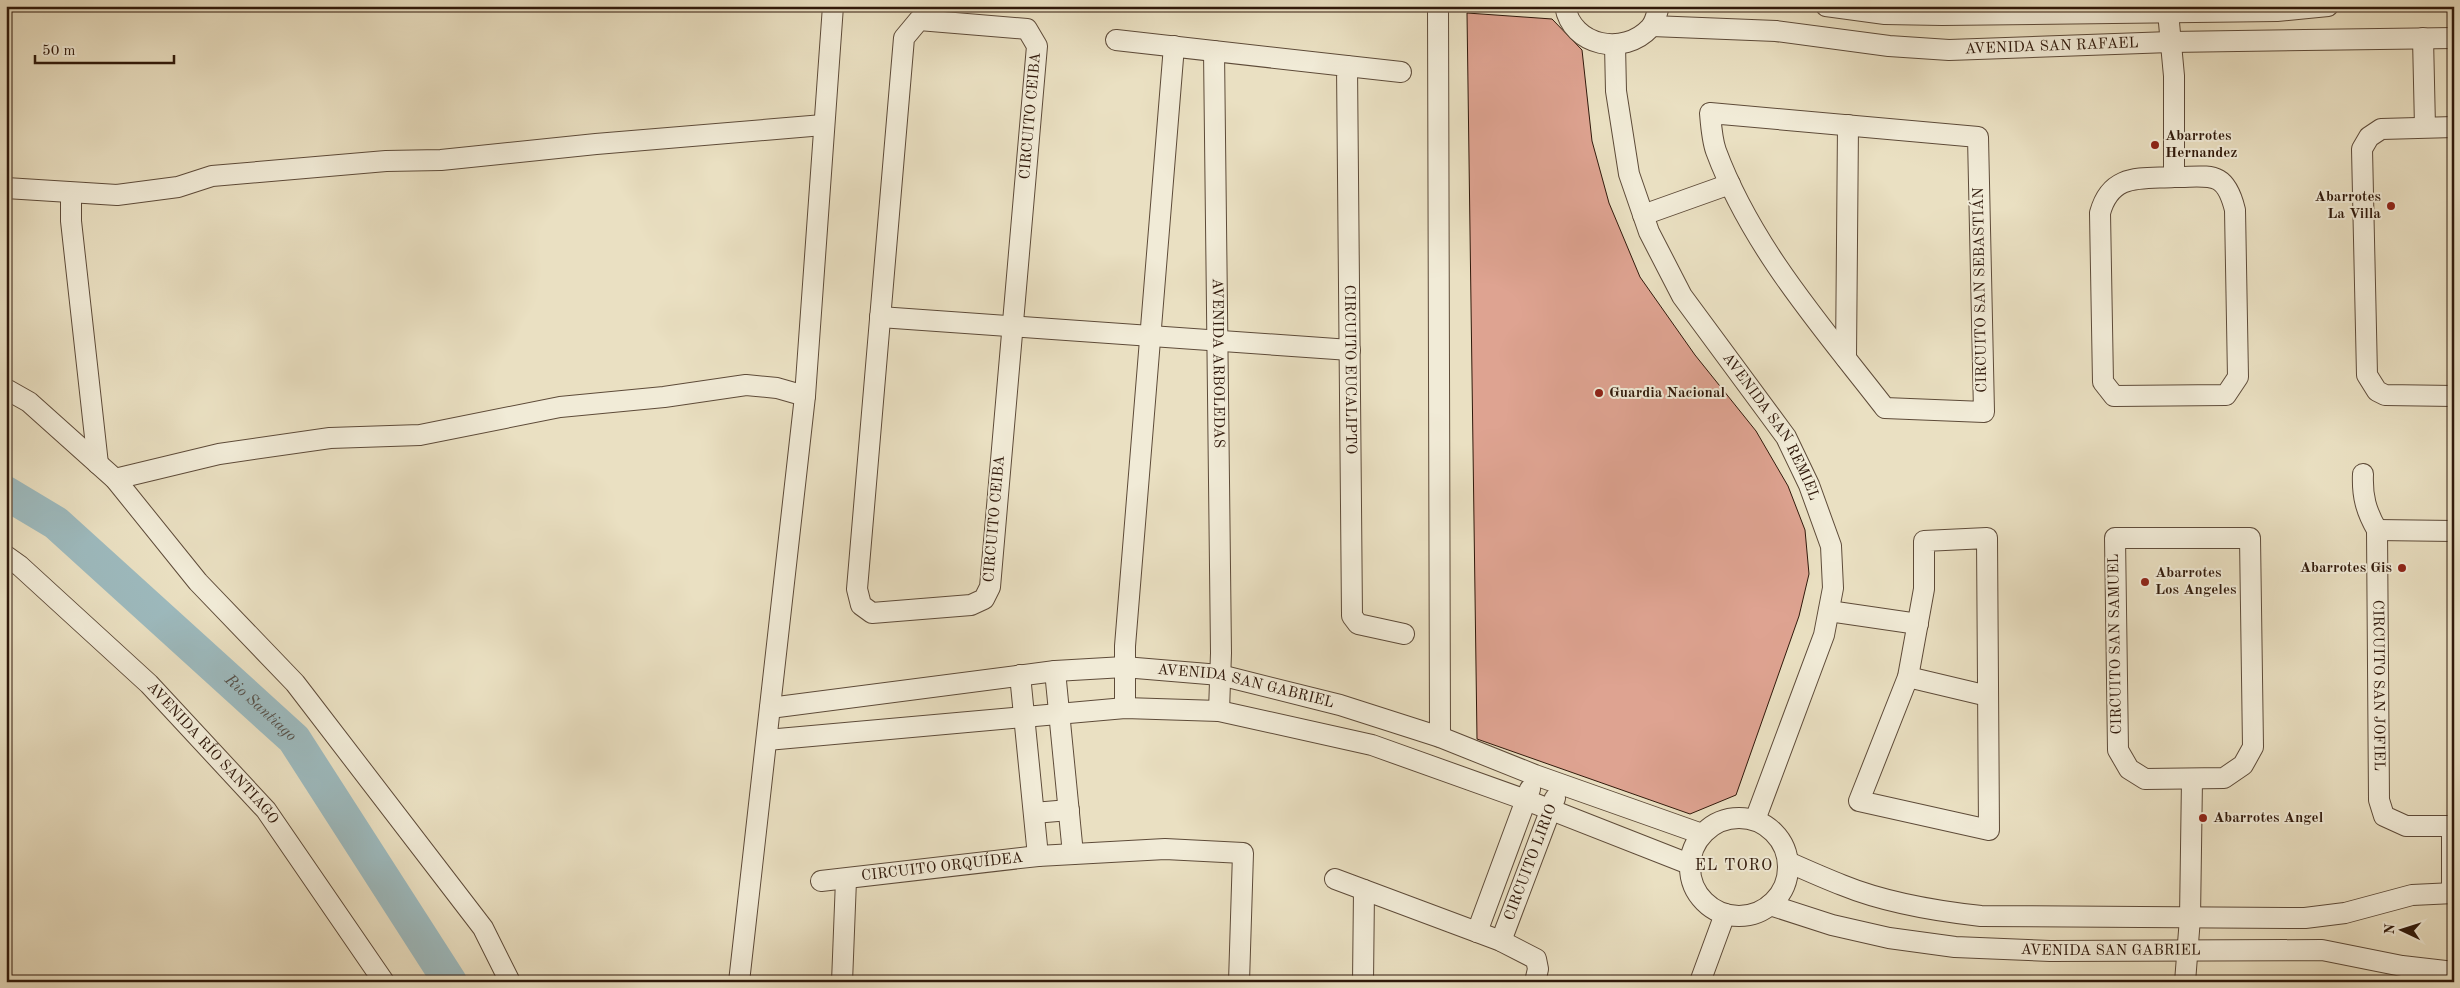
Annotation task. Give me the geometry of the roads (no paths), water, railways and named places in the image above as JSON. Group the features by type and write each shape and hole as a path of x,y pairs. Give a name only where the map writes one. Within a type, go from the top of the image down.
{"street":[{"path":"739,982 805,396 833,6"},
{"path":"1438,6 1440,737"},
{"path":"1565,6 1574,27 1585,37 1599,44 1615,45 1631,41 1652,26 1659,6"},
{"name":"AVENIDA SAN RAFAEL","path":"1826,6 1885,14 1942,15 2168,12 2328,6"},
{"path":"2168,12 2174,76 2174,177"},
{"name":"CIRCUITO CEIBA","path":"919,20 1027,29 1037,46 1012,326 990,587 984,599 971,605 872,613 861,605 857,588 904,38 919,20"},
{"name":"AVENIDA SAN RAFAEL","path":"1652,26 1776,31 1889,46 1949,50 2170,42 2454,38"},
{"path":"2423,38 2424,127"},
{"path":"1116,40 1401,72"},
{"name":"AVENIDA SAN REMIEL","path":"1615,45 1616,91 1629,174 1648,232 1682,296 1786,437 1802,469 1831,546 1833,588 1824,635 1755,820"},
{"path":"1125,708 1124,667 1174,46"},
{"name":"AVENIDA ARBOLEDAS","path":"1214,51 1220,711"},
{"name":"CIRCUITO EUCALIPTO","path":"1346,66 1352,616 1358,624 1404,634"},
{"name":"CIRCUITO SAN SEBASTIÁN","path":"1710,114 1978,137 1984,412 1885,408 1786,280 1742,210 1730,184 1715,149 1710,114"},
{"path":"6,188 117,195 178,187 212,176 386,161 441,160 596,144 823,125"},
{"path":"1846,358 1848,126"},
{"path":"2454,127 2381,129 2369,137 2362,149 2367,375 2377,391 2385,395 2454,396"},
{"path":"2174,177 2216,177 2224,183 2231,196 2235,210 2238,376 2226,395 2114,396 2103,382 2100,213 2104,198 2118,184 2128,180 2174,177"},
{"path":"1643,215 1730,184"},
{"path":"71,193 71,221 98,464"},
{"path":"880,317 1350,350"},
{"path":"115,479 220,454 330,438 420,435 560,407 664,397 746,385 776,388 805,396"},
{"path":"6,389 29,402 115,479 198,582 295,683 483,928 510,982"},
{"path":"2363,474 2362,494 2367,513 2376,530 2454,531"},
{"name":"CIRCUITO SAN JOFIEL","path":"2376,530 2379,800 2384,816 2406,826 2453,826 2453,893"},
{"path":"1986,538 1989,830 1859,802 1908,677 1924,589 1924,541 1986,538"},
{"name":"CIRCUITO SAN SAMUEL","path":"2115,538 2250,538 2253,747 2242,765 2224,778 2192,779 2145,779 2129,769 2118,750 2115,538"},
{"name":"AVENIDA RÍO SANTIAGO","path":"6,556 20,566 149,684 266,810 380,981"},
{"path":"1829,611 1918,624"},
{"name":"AVENIDA SAN GABRIEL","path":"770,708 1055,671 1124,667 1220,675 1340,705 1440,737 1535,775 1702,834"},
{"path":"1055,671 1073,854"},
{"name":"CIRCUITO ORQUÍDEA","path":"1020,675 1038,856"},
{"path":"1908,677 1988,696"},
{"name":"AVENIDA SAN GABRIEL","path":"767,740 1059,712 1125,708 1220,711 1372,745 1526,800 1689,864"},
{"name":"CIRCUITO LIRIO","path":"1477,932 1535,775"},
{"path":"2185,982 2190,918 2192,779"},
{"name":"CIRCUITO LIRIO","path":"1501,941 1560,783"},
{"path":"1034,813 1069,810"},
{"path":"1746,817 1755,820 1775,833 1784,846 1788,862 1787,878 1781,893 1770,905 1756,913 1741,916 1725,914 1710,907 1698,895 1691,880 1689,864 1693,848 1702,834 1714,823 1730,818 1746,817"},
{"name":"CIRCUITO ORQUÍDEA","path":"821,881 846,880 1038,856 1165,849 1243,853 1239,982"},
{"path":"1788,862 1843,886 1891,900 1942,912 1982,916 2306,918 2345,914 2412,895 2453,893"},
{"name":"CIRCUITO ORQUÍDEA","path":"842,982 846,880"},
{"path":"1335,880 1501,941 1536,960 1538,969 1535,982"},
{"path":"1363,982 1364,890"},
{"path":"1490,896 1513,906"},
{"name":"AVENIDA SAN GABRIEL","path":"1770,905 1832,925 1889,938 1956,947 2050,951 2322,950 2447,975"},
{"path":"1700,982 1725,914"}],"waterway":[{"name":"Rio Santiago","path":"6,493 56,523 294,739 450,982"}],"place":[{"name":"Abarrotes Hernandez","path":"2155,145"},
{"name":"Abarrotes La Villa","path":"2391,206"},
{"name":"Guardia Nacional","path":"1599,393"},
{"name":"Abarrotes Gis","path":"2402,568"},
{"name":"Abarrotes Los Angeles","path":"2145,582"},
{"name":"Abarrotes Angel","path":"2203,818"}],"district":[{"name":"EL TORO","path":"1734,866"}]}
